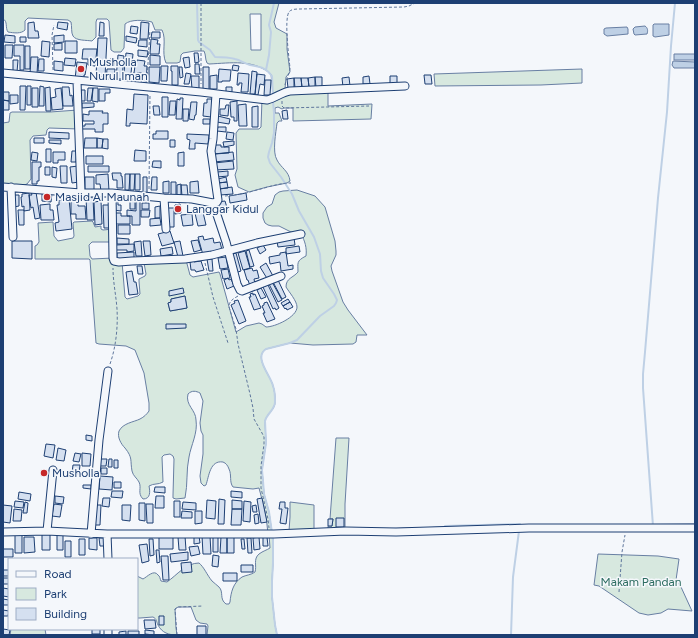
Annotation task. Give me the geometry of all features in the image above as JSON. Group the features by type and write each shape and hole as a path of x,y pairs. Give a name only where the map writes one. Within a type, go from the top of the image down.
{"street":[{"path":"3,73 262,99 277,96 290,91 405,86"},
{"path":"77,81 81,193"},
{"path":"216,94 211,151 215,200 237,284 242,291 280,276"},
{"path":"13,237 7,187 81,193 112,193 164,198 215,200"},
{"path":"112,193 114,261 185,259 212,255 257,243 301,234"},
{"path":"164,198 166,229"},
{"path":"91,534 99,440 108,371"},
{"path":"47,531 53,470"},
{"path":"3,532 47,531 91,534 271,534 346,531 396,532 529,528 695,528"},
{"path":"108,534 108,558"}],"path":[{"path":"201,3 201,92"},
{"path":"369,106 284,108 282,106 282,99 277,96 290,72 287,49 286,18 292,10 300,9 404,7 415,3"},
{"path":"53,78 52,35 54,25"},
{"path":"149,196 148,87 150,30"},
{"path":"215,200 252,192 266,187 291,183"},
{"path":"204,256 213,297 228,343"},
{"path":"108,371 113,355 116,335 117,310 113,273 114,261"},
{"path":"242,291 231,301 229,307 236,329 238,344 249,387 254,420 264,437 260,466 261,482 271,534"},
{"path":"619,592 622,552 626,528"},
{"path":"177,635 175,609 203,606"}],"green space":[{"path":"3,3 279,3 274,22 276,28 287,34 290,72 286,77 285,89 273,95 271,74 257,66 242,63 209,64 206,62 204,51 183,53 181,55 180,62 166,63 162,30 155,30 152,22 142,20 128,22 125,24 124,48 121,52 114,52 111,50 109,21 107,19 97,19 96,37 92,41 74,38 71,22 68,20 28,18 25,21 25,30 15,33 8,32 5,20 3,19","holes":["250,14 261,14 261,50 251,50"]},
{"path":"582,69 582,83 541,85 435,86 434,74"},
{"path":"328,89 328,106 372,104 371,119 293,121 293,108 275,108 275,113 279,113 282,121 277,123 275,152 279,163 287,172 290,181 249,192 238,187 235,175 237,169 236,133 239,129 259,129 261,127 262,99 279,95"},
{"path":"78,110 79,129 49,128 46,135 33,136 30,140 31,179 27,184 3,184 3,123 9,122 10,113"},
{"path":"297,190 315,196 325,207 335,241 336,255 331,266 332,271 343,302 367,335 357,335 356,342 353,344 313,345 290,343 266,349 262,352 262,362 272,382 275,396 275,405 265,421 266,443 262,470 264,494 269,512 273,540 272,597 277,635 207,635 207,624 200,623 196,620 191,607 178,607 175,609 177,635 169,634 162,630 156,619 153,617 138,618 138,576 143,579 150,574 156,573 161,581 167,582 186,567 199,563 220,589 224,602 229,604 236,582 242,577 255,572 257,556 270,548 266,516 259,488 253,489 233,487 229,468 223,462 215,463 209,473 206,485 204,486 201,483 200,476 203,454 203,435 200,423 203,401 200,393 194,391 188,394 187,398 196,416 196,425 188,462 185,498 173,498 174,459 170,454 162,457 163,482 149,486 149,496 146,499 141,497 139,482 134,476 128,451 119,438 119,431 123,426 138,420 149,411 144,373 135,350 126,346 96,343 90,260 35,259 35,246 39,242 38,223 53,222 54,236 58,241 73,238 74,222 92,221 95,227 101,226 101,229 103,230 113,229 113,242 92,242 89,245 90,256 92,259 113,258 122,262 125,297 127,299 140,294 139,279 146,274 144,263 186,260 190,275 193,277 219,272 236,332 246,326 259,323 266,327 270,327 290,318 296,311 297,305 286,287 286,284 288,280 298,272 299,261 306,256 305,242 301,234 291,232 279,226 268,225 265,223 263,218 263,213 267,207 272,204 275,195 279,192","holes":["185,296 187,308 170,311 168,303 171,302 171,299"]},
{"path":"336,438 349,438 345,529 527,525 695,524 695,529 289,531 290,502 314,505 314,530 328,529 328,526 332,526 333,519 330,519"},
{"name":"Makam Pandan","path":"598,554 658,556 679,559 676,580 681,587 692,611 668,609 661,613 648,615 639,613 599,586 594,585"},
{"path":"11,630 45,630 46,635 10,635"}],"water":[{"path":"654,24 669,24 669,35 653,36"},
{"path":"645,26 648,30 647,34 634,34 633,29 635,27"},
{"path":"627,27 628,34 607,36 604,34 604,29 606,28"},
{"path":"674,54 695,54 695,60 674,60"},
{"path":"673,61 695,62 695,68 674,68 672,65"}],"building":[{"path":"34,22 35,31 38,31 39,38 28,38 28,23"},
{"path":"58,22 68,23 67,30 57,28"},
{"path":"100,22 104,23 104,36 99,36"},
{"path":"141,22 149,23 148,39 140,39"},
{"path":"131,26 138,27 137,34 130,33"},
{"path":"152,32 160,32 160,38 151,38"},
{"path":"5,35 15,36 15,43 4,42"},
{"path":"64,35 64,42 54,43 54,36"},
{"path":"126,36 137,38 136,43 126,41"},
{"path":"20,37 26,37 26,42 20,42"},
{"path":"98,38 107,38 105,77 96,76"},
{"path":"151,39 158,40 157,44 160,44 159,54 150,54"},
{"path":"139,40 147,40 147,47 138,46"},
{"path":"42,41 50,42 49,57 41,56"},
{"path":"65,41 77,41 77,53 65,53"},
{"path":"62,43 62,50 54,50 54,44"},
{"path":"5,45 13,45 12,58 5,58"},
{"path":"14,45 24,45 24,70 20,70 20,56 14,56"},
{"path":"25,46 30,46 30,69 25,69"},
{"path":"83,49 97,49 95,66 88,65 88,59 82,59"},
{"path":"138,50 148,51 147,57 138,56"},
{"path":"126,53 133,54 130,83 123,83"},
{"path":"194,53 198,53 199,62 195,63"},
{"path":"118,55 124,56 122,79 116,79"},
{"path":"150,55 160,56 160,65 150,65"},
{"path":"31,57 38,57 37,74 30,74"},
{"path":"189,57 190,67 185,68 183,58"},
{"path":"65,58 76,59 75,66 64,65"},
{"path":"39,59 44,59 44,71 38,71"},
{"path":"110,59 115,59 114,66 110,66"},
{"path":"13,60 18,60 17,72 13,72"},
{"path":"137,60 145,61 144,66 147,66 146,85 141,84 142,73 137,73 137,82 132,81"},
{"path":"54,61 63,62 63,71 54,70"},
{"name":"Musholla Nurul Iman","path":"77,62 87,63 84,80 75,79"},
{"path":"195,64 199,64 200,74 195,74"},
{"path":"233,65 239,66 238,71 232,70"},
{"path":"161,66 168,66 167,81 161,81"},
{"path":"171,66 178,66 178,85 172,85"},
{"path":"149,67 160,67 159,83 149,82"},
{"path":"179,67 182,67 183,77 180,78"},
{"path":"203,67 209,67 209,90 203,90"},
{"path":"107,69 115,69 114,81 106,80"},
{"path":"219,69 231,70 230,81 218,82"},
{"path":"252,71 257,72 255,94 250,94"},
{"path":"186,73 191,74 189,84 184,84"},
{"path":"238,73 249,74 248,92 241,92 242,83 237,85"},
{"path":"257,74 265,75 264,85 260,84 258,95 255,95"},
{"path":"217,75 217,89 210,89 210,76"},
{"path":"424,75 431,75 432,84 425,84"},
{"path":"191,76 199,76 199,89 192,89"},
{"path":"369,76 370,84 363,84 363,77"},
{"path":"390,76 397,76 397,85 390,86"},
{"path":"315,77 315,87 309,87 308,78"},
{"path":"315,77 322,77 322,86 316,87"},
{"path":"349,77 350,86 343,87 342,78"},
{"path":"294,78 294,88 288,88 287,79"},
{"path":"294,78 301,78 302,87 295,88"},
{"path":"301,78 308,78 309,87 302,88"},
{"path":"265,80 271,80 270,95 264,95"},
{"path":"20,86 26,86 25,110 20,110"},
{"path":"27,86 31,86 31,105 27,105"},
{"path":"40,86 44,87 44,106 39,106"},
{"path":"50,87 51,111 46,111 45,88"},
{"path":"62,87 69,87 70,96 72,95 73,106 63,106"},
{"path":"226,87 232,87 232,92 226,92"},
{"path":"32,88 38,88 38,107 32,107"},
{"path":"61,88 63,109 52,110 51,98 56,97 55,89"},
{"path":"88,88 93,88 91,101 87,101"},
{"path":"93,88 98,88 98,102 92,101"},
{"path":"99,89 110,89 110,93 105,93 105,101 99,101"},
{"path":"81,90 85,90 85,101 81,101"},
{"path":"3,92 9,92 9,101 3,100"},
{"path":"134,94 148,95 147,124 130,123 130,126 126,126 127,109 133,110"},
{"path":"10,95 18,95 18,103 10,104"},
{"path":"162,97 168,97 168,117 162,117"},
{"path":"180,98 183,98 182,119 176,119 177,99 180,100"},
{"path":"207,99 212,99 211,117 203,116 204,103 207,103"},
{"path":"3,100 9,101 9,110 3,110"},
{"path":"170,101 176,101 175,115 169,115"},
{"path":"237,101 237,121 234,121 234,117 231,117 230,102"},
{"path":"191,102 197,102 194,120 189,119"},
{"path":"82,103 94,103 94,107 82,108"},
{"path":"246,104 247,126 239,126 238,105"},
{"path":"226,105 229,105 228,116 220,115 220,109 225,109"},
{"path":"153,106 159,106 160,115 154,115"},
{"path":"258,106 258,127 252,127 252,107"},
{"path":"183,109 189,109 188,121 183,121"},
{"path":"287,110 288,119 283,119 282,111"},
{"path":"89,111 103,111 102,113 108,113 108,124 103,124 103,132 95,132 95,129 82,129 82,126 85,126 85,124 94,124 94,121 83,121 83,114 89,115"},
{"path":"218,116 230,119 229,124 217,122"},
{"path":"203,119 210,119 210,124 203,124"},
{"path":"218,127 226,127 226,132 217,131"},
{"path":"156,131 168,131 168,139 153,139 153,134 156,134"},
{"path":"49,132 69,133 69,139 49,138"},
{"path":"227,132 234,133 233,140 226,139"},
{"path":"187,134 209,135 208,144 195,143 195,149 189,149 190,140 187,139"},
{"path":"34,138 44,138 44,143 34,143"},
{"path":"85,138 97,138 97,148 84,148"},
{"path":"97,138 103,139 102,148 97,148"},
{"path":"103,139 108,139 108,149 102,148"},
{"path":"49,140 61,140 61,144 49,143"},
{"path":"170,140 175,140 175,147 170,147"},
{"path":"234,141 234,145 224,147 223,142"},
{"path":"213,145 229,147 229,153 214,154"},
{"path":"46,149 51,149 51,162 46,162"},
{"path":"135,150 146,151 146,161 134,161"},
{"path":"72,151 77,151 76,162 71,162"},
{"path":"32,152 38,153 37,161 31,160"},
{"path":"53,152 65,152 65,160 58,160 58,163 53,163"},
{"path":"184,152 184,166 178,166 178,153"},
{"path":"233,152 234,160 214,162 214,154"},
{"path":"86,156 103,156 103,164 86,164"},
{"path":"153,161 161,161 161,168 152,167"},
{"path":"233,161 234,169 215,170 214,163"},
{"path":"32,162 41,162 41,167 39,167 39,181 37,181 37,184 32,184"},
{"path":"60,166 67,166 67,183 61,183"},
{"path":"78,166 79,182 72,183 70,167"},
{"path":"88,166 109,166 109,172 88,172"},
{"path":"45,167 50,167 50,175 45,175"},
{"path":"52,167 57,168 56,178 52,177"},
{"path":"228,171 228,176 217,177 217,172"},
{"path":"112,173 121,173 123,188 117,188 117,180 113,180"},
{"path":"108,174 109,191 101,191 100,184 96,184 96,175"},
{"path":"125,174 130,174 129,190 125,190"},
{"path":"130,174 135,174 134,190 130,190"},
{"path":"135,174 140,174 140,190 135,190"},
{"path":"85,177 94,177 94,190 85,190"},
{"path":"143,177 147,177 147,193 143,193"},
{"path":"152,177 157,177 157,190 151,190"},
{"path":"226,177 227,182 218,183 218,179"},
{"path":"169,181 169,193 163,193 163,182"},
{"path":"198,181 199,193 190,193 190,182"},
{"path":"171,182 176,182 176,195 171,195"},
{"path":"227,182 228,188 219,189 218,183"},
{"path":"181,184 181,196 177,197 177,185"},
{"path":"181,185 187,185 188,196 182,196"},
{"path":"232,187 233,194 220,195 219,189"},
{"path":"36,192 40,218 35,219 33,207 31,208 29,195"},
{"name":"Masjid Al Maunah","path":"42,192 52,193 51,202 42,201"},
{"path":"29,193 30,210 24,211 21,197 22,194"},
{"path":"246,193 247,200 230,203 229,196"},
{"path":"14,195 19,195 19,206 14,207"},
{"path":"71,197 78,197 78,206 85,206 86,219 76,219 76,214 71,214"},
{"path":"86,197 93,197 94,220 87,220"},
{"path":"69,199 72,229 56,231 55,223 59,222 57,205 59,205 59,200"},
{"path":"113,200 118,200 118,205 121,205 121,211 113,210"},
{"path":"130,200 135,200 135,209 130,209"},
{"path":"101,201 102,224 95,225 94,202"},
{"path":"136,201 140,201 140,225 132,225 132,216 127,216 127,210 136,211"},
{"path":"225,201 228,211 218,212 218,202"},
{"path":"142,203 149,203 149,209 142,209"},
{"path":"50,204 50,210 53,210 54,220 41,220 40,205"},
{"name":"Langgar Kidul","path":"180,204 181,213 175,214 175,205"},
{"path":"103,205 110,205 111,228 104,228"},
{"path":"160,206 160,218 155,218 155,207"},
{"path":"167,208 174,208 174,227 167,227"},
{"path":"202,208 206,225 198,226 194,209"},
{"path":"18,210 24,210 24,225 19,225"},
{"path":"141,210 150,210 149,217 141,217"},
{"path":"114,213 121,213 121,216 130,216 130,224 114,224"},
{"path":"192,214 193,225 183,226 181,215"},
{"path":"160,218 161,225 150,226 150,219"},
{"path":"118,225 130,225 130,234 118,234"},
{"path":"170,231 174,243 162,246 158,234"},
{"path":"203,236 204,240 213,238 214,243 220,242 222,250 203,255 198,237"},
{"path":"117,238 129,239 129,244 117,244"},
{"path":"294,238 295,245 278,247 277,241"},
{"path":"198,240 201,250 194,252 191,241"},
{"path":"12,241 32,241 32,259 12,258"},
{"path":"141,241 142,256 136,256 134,242"},
{"path":"143,241 150,241 151,255 145,256"},
{"path":"180,241 183,256 178,257 174,242"},
{"path":"134,244 134,251 127,252 127,250 116,250 116,245"},
{"path":"263,245 266,250 260,254 257,248"},
{"path":"299,246 300,252 286,254 286,248"},
{"path":"172,247 173,254 161,256 160,249"},
{"path":"249,250 254,266 250,267 246,251"},
{"path":"245,251 250,268 243,270 238,253"},
{"path":"134,252 134,258 117,259 117,253"},
{"path":"286,252 288,266 293,265 293,269 281,271 280,262 270,264 269,257"},
{"path":"236,253 241,271 235,273 230,255"},
{"path":"226,257 228,268 220,269 218,258"},
{"path":"207,259 212,259 213,271 209,271"},
{"path":"201,261 204,270 196,272 195,270 191,270 190,262"},
{"path":"266,263 273,276 268,280 260,267"},
{"path":"137,266 142,266 143,274 138,274"},
{"path":"252,268 253,271 257,270 259,278 254,279 255,284 250,286 244,270"},
{"path":"228,269 230,278 223,279 221,270"},
{"path":"132,271 138,294 129,295 126,272"},
{"path":"228,278 229,280 231,279 234,286 227,289 224,280"},
{"path":"278,280 286,297 282,299 273,282"},
{"path":"272,282 282,300 278,302 269,284"},
{"path":"268,285 279,308 276,310 275,308 273,309 263,287"},
{"path":"183,288 184,293 169,296 169,291"},
{"path":"261,288 266,297 261,299 257,290"},
{"path":"253,293 253,295 255,294 261,308 254,310 249,297 251,297 250,294"},
{"path":"185,296 187,308 170,311 168,303 171,302 171,299"},
{"path":"288,299 290,302 283,306 281,303"},
{"path":"238,300 246,321 239,324 231,305 235,303 234,301"},
{"path":"267,302 275,319 267,322 262,306"},
{"path":"290,302 293,307 287,310 286,308 285,309 283,306"},
{"path":"166,324 186,324 186,328 166,329"},
{"path":"86,435 92,436 92,441 86,440"},
{"path":"46,444 55,445 53,458 44,456"},
{"path":"58,448 66,450 64,461 56,460"},
{"path":"75,453 81,454 79,462 73,461"},
{"path":"82,453 91,454 90,466 82,466"},
{"path":"100,459 107,459 106,466 100,466"},
{"path":"109,459 112,459 112,467 108,467"},
{"path":"114,460 118,460 118,468 114,468"},
{"path":"73,465 80,465 79,474 72,473"},
{"path":"101,468 107,468 107,474 101,474"},
{"path":"100,476 113,477 112,490 99,489"},
{"path":"114,482 121,482 121,488 114,488"},
{"path":"83,485 91,485 91,489 83,488"},
{"path":"155,487 165,487 165,493 154,492"},
{"path":"112,491 123,491 122,498 111,497"},
{"path":"231,491 242,492 242,498 231,497"},
{"path":"19,492 31,494 30,501 18,499"},
{"path":"55,496 64,497 63,504 55,503"},
{"path":"156,496 164,496 164,508 155,508"},
{"path":"103,498 110,498 109,507 102,506"},
{"path":"262,498 267,522 261,523 257,499"},
{"path":"219,499 225,500 224,524 218,524"},
{"path":"207,500 216,501 215,519 206,518"},
{"path":"232,500 242,501 242,509 232,509"},
{"path":"15,501 24,502 23,508 14,507"},
{"path":"174,501 180,501 180,517 174,517"},
{"path":"244,501 251,502 250,522 243,521"},
{"path":"25,502 28,503 27,513 23,513"},
{"path":"183,502 196,503 196,510 182,509"},
{"path":"280,502 285,502 285,508 288,508 286,524 280,523 282,509 279,509"},
{"path":"139,503 145,503 145,521 139,520"},
{"path":"54,504 62,505 60,517 52,516"},
{"path":"146,504 153,504 153,523 147,523"},
{"path":"3,505 12,506 10,523 3,522"},
{"path":"96,505 101,505 100,525 95,525"},
{"path":"122,505 131,505 130,521 122,520"},
{"path":"256,505 257,512 253,512 252,506"},
{"path":"14,509 22,510 21,521 13,521"},
{"path":"232,509 242,509 241,525 231,525"},
{"path":"182,511 192,512 192,518 181,518"},
{"path":"195,511 202,511 202,523 195,524"},
{"path":"258,514 259,523 255,524 254,515"},
{"path":"336,518 344,518 344,527 336,527"},
{"path":"328,519 333,519 332,526 328,526"},
{"path":"57,533 63,533 63,550 57,550"},
{"path":"15,534 22,534 22,553 15,553"},
{"path":"42,534 50,534 50,550 42,550"},
{"path":"159,536 173,536 173,549 159,549"},
{"path":"185,536 186,550 179,550 178,537"},
{"path":"194,536 199,536 200,543 194,544"},
{"path":"202,536 210,536 211,554 203,554"},
{"path":"218,536 218,552 213,552 213,537"},
{"path":"24,537 34,537 35,552 24,553"},
{"path":"221,537 227,537 227,553 220,553"},
{"path":"227,537 234,537 234,553 227,553"},
{"path":"259,537 260,549 254,550 253,538"},
{"path":"263,537 267,537 268,546 263,546"},
{"path":"89,538 97,538 97,550 89,549"},
{"path":"99,538 104,538 105,546 100,546"},
{"path":"247,538 251,538 252,553 248,553"},
{"path":"79,539 85,539 85,555 79,555"},
{"path":"149,539 153,539 154,555 150,556"},
{"path":"241,539 244,539 245,549 242,549"},
{"path":"65,541 71,541 71,557 65,557"},
{"path":"147,544 149,561 142,563 139,545"},
{"path":"198,546 200,554 191,556 189,547"},
{"path":"3,549 13,549 13,557 3,557"},
{"path":"156,550 159,550 160,562 157,563"},
{"path":"188,552 188,560 171,562 170,554"},
{"path":"213,555 219,556 218,567 212,566"},
{"path":"161,556 168,556 169,580 163,580"},
{"path":"191,562 192,572 182,573 181,563"},
{"path":"241,565 253,565 253,572 241,572"},
{"path":"3,570 8,570 8,576 3,576"},
{"path":"223,573 237,573 237,581 223,581"},
{"path":"3,578 8,578 8,584 3,584"},
{"path":"3,588 8,589 8,597 3,596"},
{"path":"3,599 8,600 8,605 3,605"},
{"path":"3,610 8,611 8,616 3,616"},
{"path":"159,616 164,616 164,625 159,625"},
{"path":"144,620 155,620 156,628 145,629"},
{"path":"197,626 206,626 206,635 197,635"},
{"path":"3,629 10,630 9,635 3,635"},
{"path":"92,630 100,630 100,634 92,634"},
{"path":"145,630 154,631 154,635 145,634"},
{"path":"126,631 126,635 119,635 119,632"},
{"path":"128,631 139,631 139,635 128,635"}],"waterway":[{"path":"197,3 199,42 210,50 215,57 237,59 267,71 272,76 273,96"},
{"path":"266,70 271,32 269,25 274,3"},
{"path":"653,526 643,374 667,112 675,3"},
{"path":"273,101 274,133 268,157 270,163 292,194 299,211 314,237 320,254 323,278 337,300 334,306 320,316 297,340 266,349 262,352 261,357 264,367 272,382 275,396 275,405 265,421 266,443 262,470 264,494 269,512 273,540 272,597 277,635"},
{"path":"445,526 520,524 520,527"},
{"path":"511,635 513,577 519,531"}],"place":[{"name":"Musholla Nurul Iman","path":"81,69"},
{"name":"Masjid Al Maunah","path":"47,197"},
{"name":"Langgar Kidul","path":"178,209"},
{"name":"Musholla","path":"44,473"}]}
